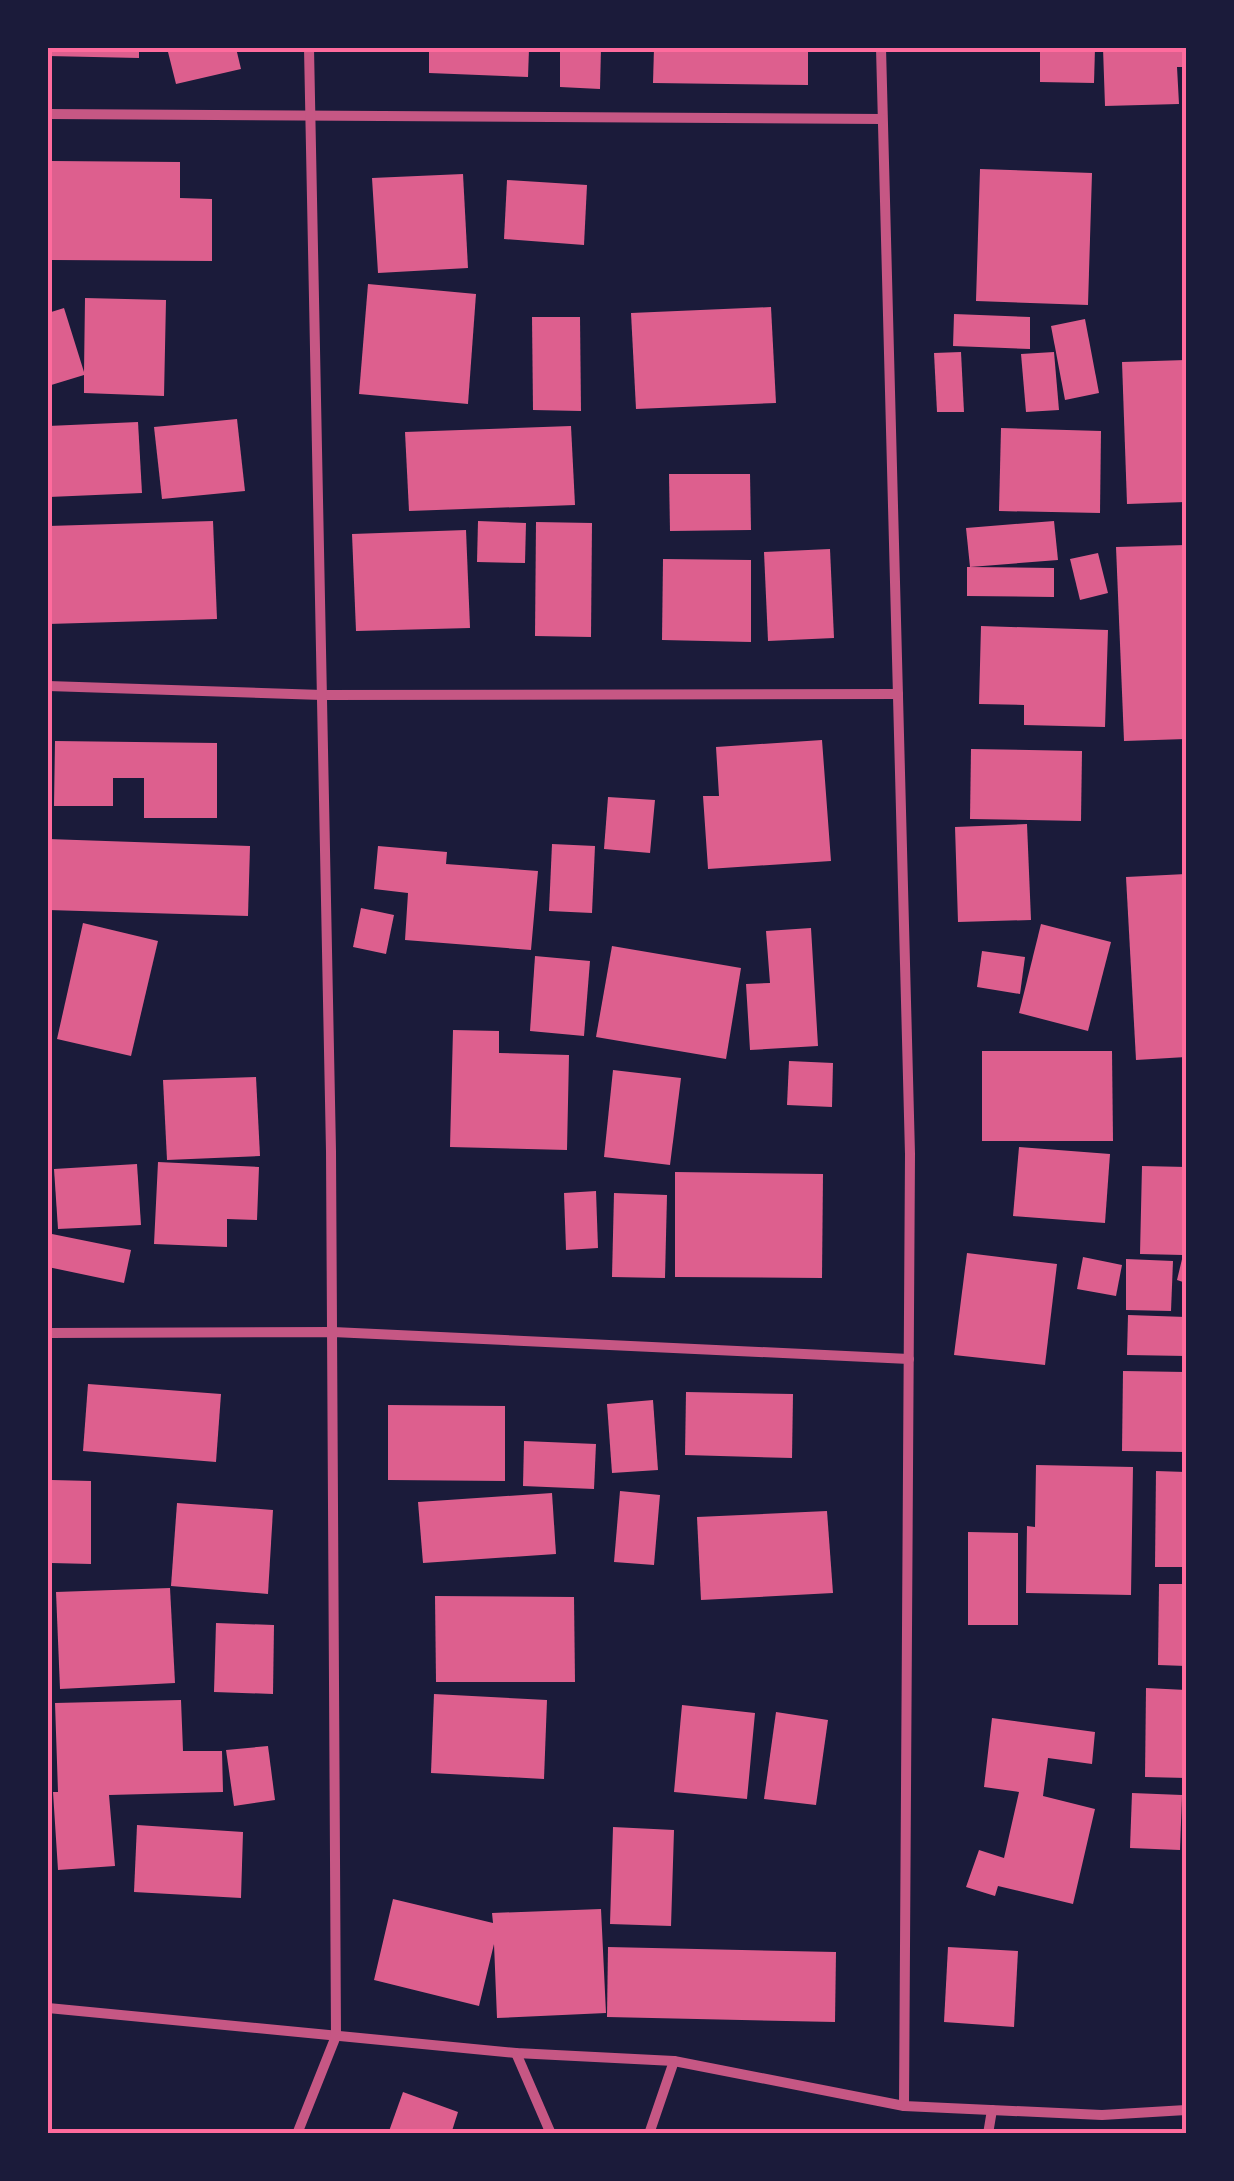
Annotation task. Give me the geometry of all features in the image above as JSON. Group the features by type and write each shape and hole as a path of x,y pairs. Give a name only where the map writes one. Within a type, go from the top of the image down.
{"street":[{"path":"297,2134 336,2036 333,1332 309,48"},
{"path":"880,48 910,1154 904,2106"},
{"path":"48,114 882,119"},
{"path":"48,686 322,695 898,694"},
{"path":"48,1333 333,1332 909,1359"},
{"path":"48,2008 516,2053 674,2062 904,2106 1102,2115 1186,2110"},
{"path":"516,2053 551,2134"},
{"path":"650,2134 674,2062"},
{"path":"988,2134 992,2110"}],"building":[{"path":"48,48 139,48 139,58 48,56"},
{"path":"167,48 236,48 241,69 176,84"},
{"path":"429,48 529,49 528,77 429,73"},
{"path":"560,48 601,48 600,89 560,87"},
{"path":"654,48 808,48 808,85 653,83"},
{"path":"1040,48 1095,48 1094,83 1040,82"},
{"path":"1103,48 1186,48 1186,67 1177,67 1179,104 1105,106"},
{"path":"52,161 180,162 180,198 212,199 212,261 52,260"},
{"path":"980,169 1092,173 1088,305 976,301"},
{"path":"463,174 468,268 378,273 372,178"},
{"path":"507,180 587,185 584,245 504,239"},
{"path":"368,284 476,294 468,404 359,394"},
{"path":"85,298 166,300 164,396 84,393 84,375 48,386 48,313 64,308 84,372"},
{"path":"771,307 776,403 636,409 631,313"},
{"path":"954,314 1030,317 1030,349 953,346"},
{"path":"532,317 580,317 581,411 533,410"},
{"path":"1085,319 1099,393 1065,400 1051,326"},
{"path":"961,352 964,412 937,412 934,353"},
{"path":"1054,352 1059,410 1026,412 1021,354"},
{"path":"1186,360 1186,502 1127,504 1122,362"},
{"path":"237,419 245,491 162,499 154,427"},
{"path":"138,422 142,493 49,497 48,426"},
{"path":"571,426 575,505 409,511 405,432"},
{"path":"1001,428 1101,431 1100,513 999,511"},
{"path":"669,474 750,474 751,530 670,531"},
{"path":"213,521 217,619 48,624 48,526"},
{"path":"478,521 526,523 525,563 477,562"},
{"path":"1054,521 1058,560 970,567 966,528"},
{"path":"536,522 592,523 591,637 535,636"},
{"path":"466,530 470,628 356,631 352,534"},
{"path":"1186,545 1186,739 1124,741 1116,547"},
{"path":"830,549 834,638 768,641 764,552"},
{"path":"1098,553 1108,593 1080,600 1070,559"},
{"path":"663,559 751,560 751,642 662,640"},
{"path":"967,567 1054,568 1054,597 967,596"},
{"path":"981,626 1108,630 1105,727 1024,725 1024,705 979,704"},
{"path":"822,740 831,861 708,869 703,796 719,796 716,747"},
{"path":"55,741 217,743 217,818 144,818 144,778 113,778 113,806 54,806"},
{"path":"971,749 1082,751 1081,821 970,819"},
{"path":"608,797 655,800 650,853 604,849"},
{"path":"1027,824 1031,920 958,922 955,827"},
{"path":"48,839 250,846 248,916 48,910"},
{"path":"552,844 595,846 592,913 549,911"},
{"path":"378,846 447,852 446,864 538,871 531,950 405,940 408,893 374,889"},
{"path":"1186,874 1186,1057 1136,1060 1126,877"},
{"path":"361,908 394,915 386,954 353,947"},
{"path":"83,923 158,941 131,1056 57,1039"},
{"path":"1041,924 1111,942 1088,1031 1019,1013"},
{"path":"811,928 818,1046 750,1050 746,984 770,983 766,931"},
{"path":"612,946 741,968 726,1059 596,1037"},
{"path":"982,951 1025,957 1020,994 977,987"},
{"path":"535,956 590,961 584,1036 530,1031"},
{"path":"453,1030 499,1031 499,1053 569,1055 567,1150 450,1147"},
{"path":"982,1051 1112,1051 1113,1141 982,1141"},
{"path":"789,1061 833,1063 832,1107 787,1105"},
{"path":"613,1070 681,1078 670,1165 604,1157"},
{"path":"256,1077 260,1156 167,1160 163,1080"},
{"path":"1019,1147 1110,1154 1105,1223 1013,1216"},
{"path":"158,1162 259,1167 257,1220 227,1219 227,1247 154,1244"},
{"path":"137,1164 141,1225 58,1229 54,1169"},
{"path":"1142,1166 1186,1167 1186,1283 1177,1280 1183,1255 1140,1254"},
{"path":"675,1172 823,1174 822,1278 675,1277"},
{"path":"596,1191 598,1248 566,1250 564,1193"},
{"path":"614,1193 667,1195 665,1278 612,1277"},
{"path":"52,1234 131,1250 124,1283 48,1267"},
{"path":"967,1253 1057,1264 1045,1365 954,1355"},
{"path":"1083,1257 1122,1265 1116,1296 1077,1289"},
{"path":"1126,1259 1173,1261 1171,1311 1126,1310"},
{"path":"1128,1315 1186,1317 1186,1356 1127,1355"},
{"path":"1123,1371 1186,1372 1186,1452 1122,1451"},
{"path":"88,1384 221,1394 216,1462 83,1451"},
{"path":"686,1392 793,1394 792,1458 685,1455"},
{"path":"653,1400 658,1470 612,1473 607,1404"},
{"path":"388,1405 505,1406 505,1481 388,1480"},
{"path":"524,1441 596,1444 594,1489 523,1486"},
{"path":"1036,1465 1133,1467 1131,1595 1026,1593 1027,1526 1035,1527"},
{"path":"1156,1471 1186,1472 1186,1567 1155,1567"},
{"path":"52,1480 91,1481 91,1564 51,1563"},
{"path":"620,1491 660,1495 654,1565 614,1562"},
{"path":"552,1493 556,1554 423,1563 418,1502"},
{"path":"177,1503 273,1510 268,1594 171,1586"},
{"path":"827,1511 833,1593 701,1600 697,1517"},
{"path":"968,1532 1018,1533 1018,1625 968,1625"},
{"path":"1159,1584 1186,1584 1186,1666 1158,1665"},
{"path":"170,1588 175,1683 60,1689 56,1592"},
{"path":"435,1596 574,1597 575,1682 436,1682"},
{"path":"216,1623 274,1625 273,1694 214,1692"},
{"path":"1146,1688 1186,1690 1186,1778 1145,1777"},
{"path":"434,1694 547,1700 544,1779 431,1773"},
{"path":"181,1700 183,1751 222,1751 223,1792 109,1795 115,1866 58,1870 53,1792 58,1792 55,1703"},
{"path":"682,1705 755,1713 747,1799 674,1792"},
{"path":"776,1712 828,1720 816,1805 764,1799"},
{"path":"992,1718 1095,1732 1092,1764 1048,1758 1043,1796 1095,1809 1073,1904 998,1886 995,1896 966,1887 979,1850 1004,1858 1019,1792 984,1787"},
{"path":"268,1746 275,1800 234,1806 226,1750"},
{"path":"1132,1793 1182,1795 1180,1850 1130,1848"},
{"path":"137,1825 243,1832 241,1898 134,1892"},
{"path":"613,1827 674,1830 671,1926 610,1924"},
{"path":"393,1899 493,1923 492,1913 601,1909 606,2013 497,2018 494,1944 479,2006 374,1980"},
{"path":"608,1947 836,1952 835,2022 607,2017"},
{"path":"948,1947 1018,1951 1014,2027 944,2022"},
{"path":"403,2092 458,2112 451,2134 388,2134"}]}
